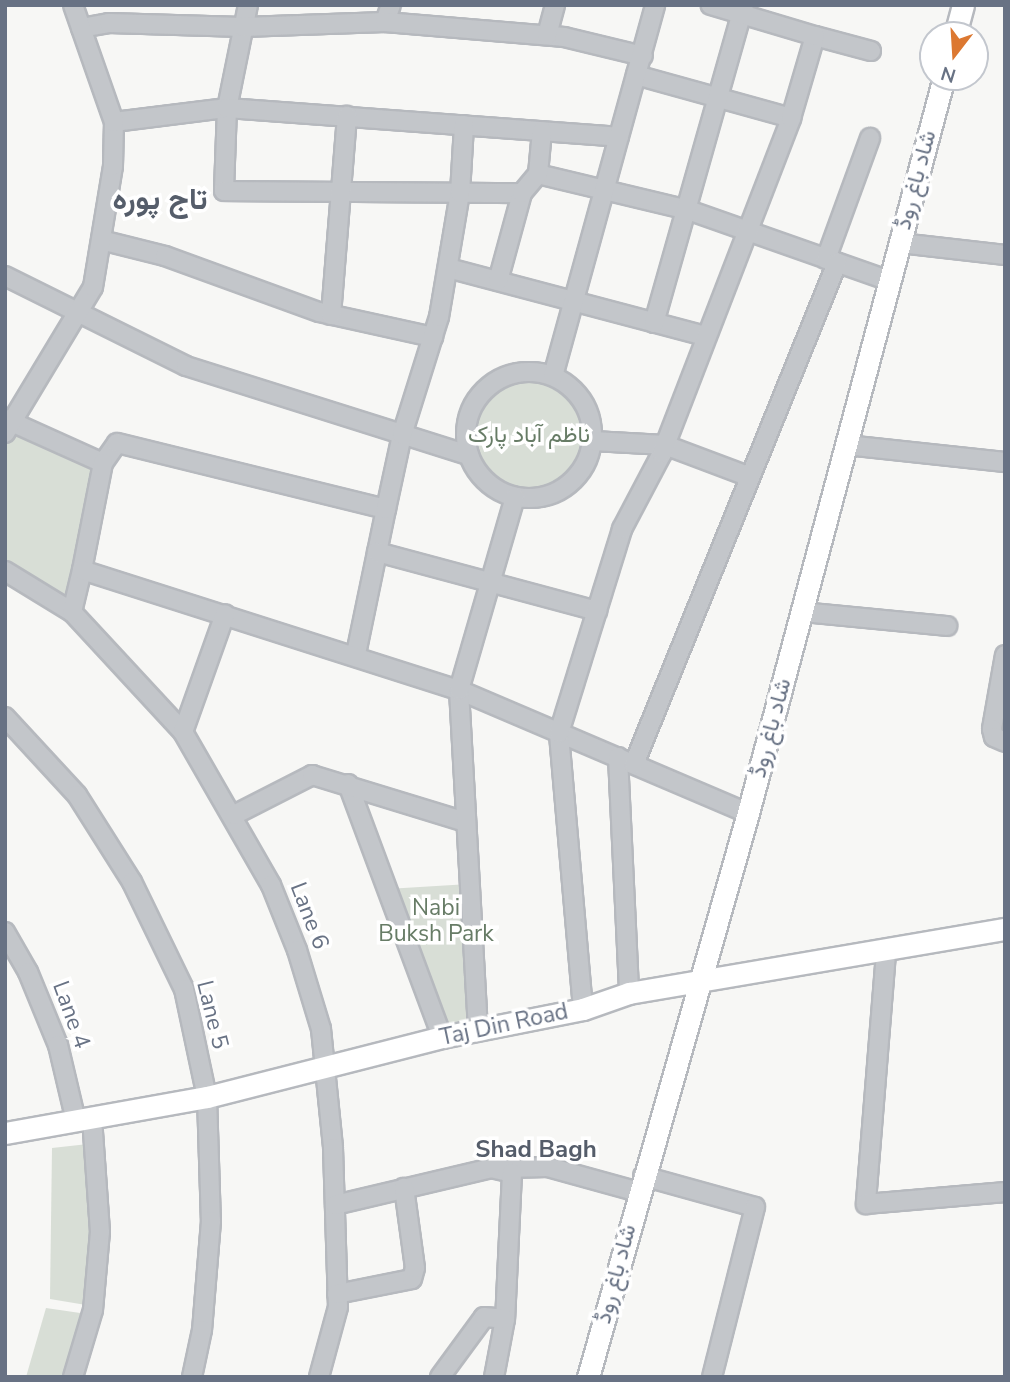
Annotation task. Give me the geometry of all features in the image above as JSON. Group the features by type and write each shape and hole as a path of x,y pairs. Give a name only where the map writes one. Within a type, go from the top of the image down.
{"main road":[{"name":"شاد باغ روڈ","path":"588,1377 697,981 748,813 940,91"},
{"name":"Taj Din Road","path":"5,1133 207,1097 442,1037 583,1009 629,993 887,953 1005,929"}],"street":[{"path":"73,5 114,122 113,166 93,287 7,425 103,463"},
{"path":"248,5 227,107 225,191 522,193"},
{"path":"548,35 555,5"},
{"path":"553,376 655,5"},
{"path":"711,5 743,10 815,36 871,51"},
{"path":"654,323 743,10"},
{"path":"81,28 109,23 243,27 388,14 548,35 643,56"},
{"path":"583,1009 559,733 622,529 665,445 791,118 815,36"},
{"path":"636,75 791,118"},
{"path":"114,122 227,107 619,137"},
{"path":"331,315 347,116"},
{"path":"356,654 402,435 433,337 448,268 460,193 464,125"},
{"path":"498,281 522,193 538,173 542,131"},
{"path":"629,993 626,761 750,477 832,261 870,138"},
{"path":"538,173 688,210 890,281"},
{"path":"101,240 165,256 331,315 433,337"},
{"path":"900,243 1005,255"},
{"path":"448,268 705,336"},
{"path":"5,276 186,366 468,454"},
{"path":"533,371 553,376 584,401 593,441 587,461 567,486 537,498 515,497 495,488 479,474 468,454 469,414 494,382 533,371"},
{"path":"593,441 665,445 750,477"},
{"path":"72,612 103,463 117,443 386,509"},
{"path":"846,446 1005,462"},
{"path":"478,1030 459,690 515,497"},
{"path":"377,552 597,611"},
{"path":"82,570 356,654 459,690 748,813"},
{"name":"Lane 6","path":"5,571 72,612 183,732 234,815 271,885 297,950 321,1028 327,1066 335,1205 337,1294 319,1377"},
{"path":"802,612 947,626"},
{"path":"183,732 225,614"},
{"path":"1005,655 992,729 994,737 1005,742"},
{"name":"Lane 5","path":"5,717 77,794 132,882 184,989 207,1097 211,1221 202,1330 192,1377"},
{"path":"234,815 312,775 466,822"},
{"path":"348,784 442,1037"},
{"name":"Lane 4","path":"5,932 29,972 84,1119 100,1232 93,1310 73,1377"},
{"path":"887,953 866,1204 1005,1192"},
{"path":"335,1205 503,1168 548,1167 755,1207 712,1377"},
{"path":"494,1377 505,1319 512,1173 503,1168"},
{"path":"337,1294 412,1279 415,1268 404,1188"},
{"path":"440,1377 484,1317 505,1319"}],"green space":[{"name":"ناظم آباد پارک","path":"529,372 553,377 574,390 587,411 592,435 587,459 574,480 553,493 529,498 505,493 484,480 471,459 466,435 471,411 484,390 505,377"},
{"path":"5,419 103,463 72,612 5,571"},
{"name":"Nabi Buksh Park","path":"469,884 478,1030 442,1037 387,889"},
{"path":"88,1144 95,1234 86,1305 50,1299 52,1148"},
{"path":"46,1308 87,1314 68,1377 26,1377"}],"district":[{"name":"تاج پورہ","path":"160,200"},
{"name":"Shad Bagh","path":"536,1150"}]}
